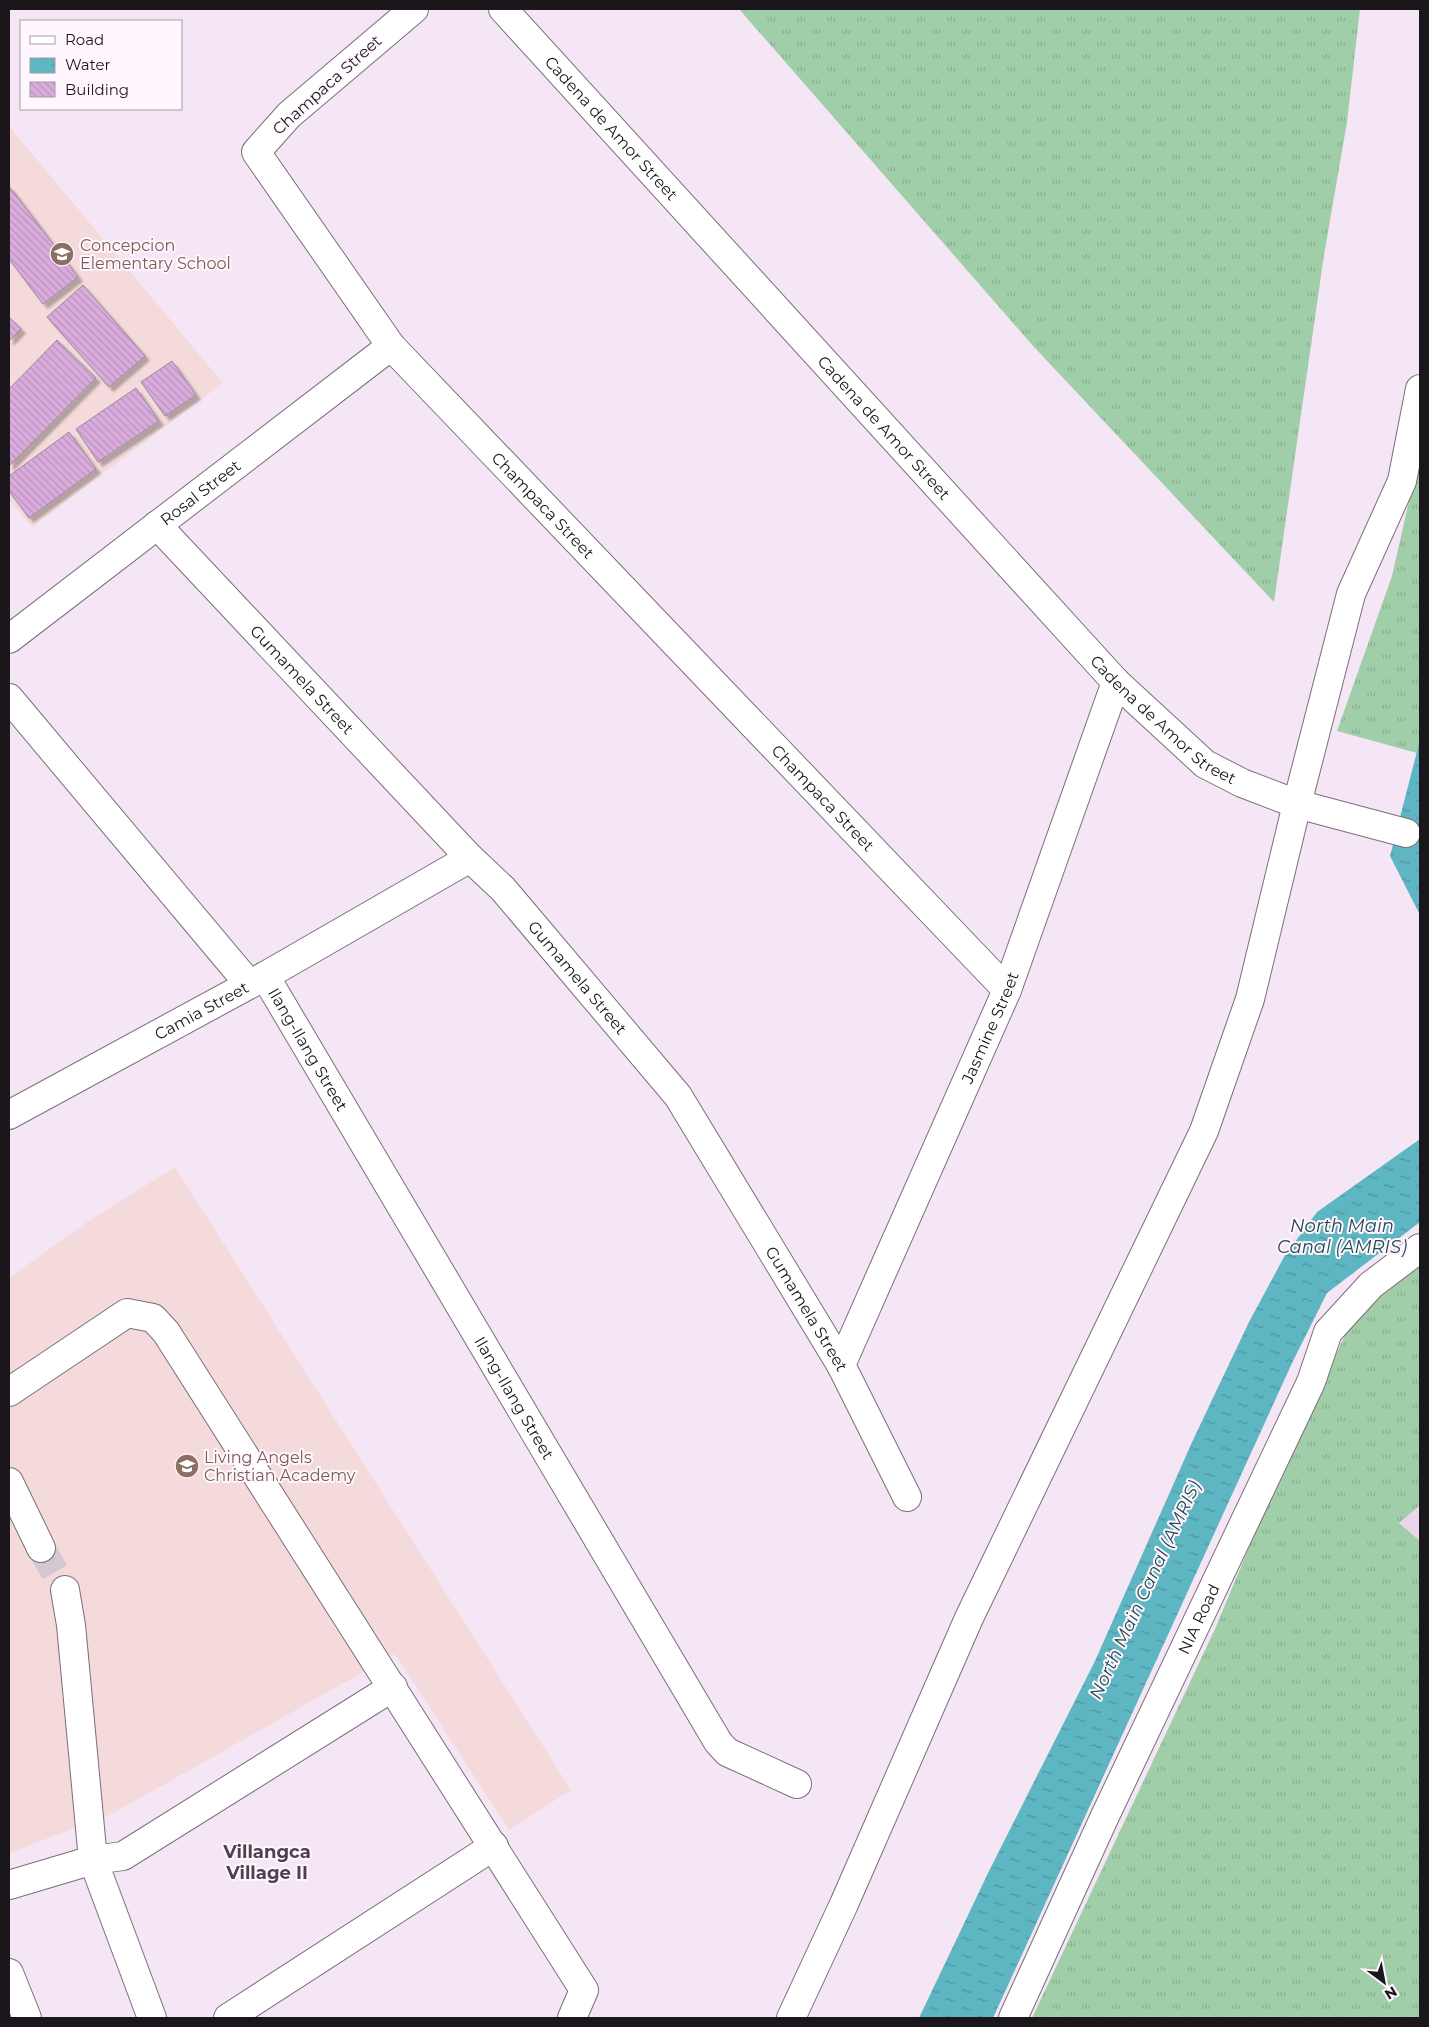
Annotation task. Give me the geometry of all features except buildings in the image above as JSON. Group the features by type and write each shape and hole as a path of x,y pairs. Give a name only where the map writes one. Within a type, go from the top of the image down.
{"street":[{"name":"Champaca Street","path":"414,9 289,115 256,152 391,346 1007,990"},
{"name":"Cadena de Amor Street","path":"504,9 1116,682 1205,764 1242,783 1296,804 1406,833"},
{"name":"Rosal Street","path":"9,639 391,346"},
{"path":"791,2018 844,1904 968,1618 1204,1131 1250,999 1296,804 1351,594 1402,481 1420,389"},
{"name":"Gumamela Street","path":"157,525 470,858 503,889 678,1096 842,1365 907,1497"},
{"name":"Jasmine Street","path":"842,1365 1007,990 1116,682"},
{"name":"Ilang-Ilang Street","path":"9,698 257,980 718,1742 727,1752 797,1784"},
{"name":"Camia Street","path":"9,1114 257,980 470,858"},
{"name":"NIA Road","path":"1013,2018 1311,1382 1328,1332 1371,1285 1420,1248"},
{"path":"9,1392 127,1313 153,1318 166,1332 584,1990 572,2018"},
{"path":"9,1482 41,1548"},
{"path":"65,1590 72,1625 94,1860 152,2018"},
{"path":"9,1885 94,1860 123,1856 393,1687"},
{"path":"228,2018 494,1846"},
{"path":"9,1973 27,2018"}],"shaded area":[{"name":"Concepcion Elementary School","path":"9,126 223,383 32,527 9,500"},
{"name":"Living Angels Christian Academy","path":"175,1167 571,1790 509,1830 395,1654 112,1814 9,1853 9,1278 90,1220"},
{"path":"1420,1505 1420,1541 1399,1523"}],"green space":[{"path":"739,9 1360,9 1347,122 1324,255 1274,602 1034,347"},
{"path":"1420,453 1420,740 1417,753 1337,731 1392,576"},
{"path":"1420,1264 1420,1505 1399,1523 1420,1541 1420,2018 1032,2018 1215,1629 1275,1485 1346,1333 1364,1310 1390,1286"}],"water":[{"path":"1420,740 1420,915 1390,856"},
{"name":"North Main Canal (AMRIS)","path":"1420,1139 1420,1222 1327,1293 1293,1361 993,2018 919,2018 989,1871 1095,1661 1193,1440 1249,1322 1284,1257 1317,1212"}],"tunnel":[{"path":"41,1548 65,1590"}],"place":[{"name":"Concepcion Elementary School","path":"62,254"},
{"name":"Living Angels Christian Academy","path":"187,1466"}],"district":[{"name":"Villangca Village II","path":"267,1862"}]}
